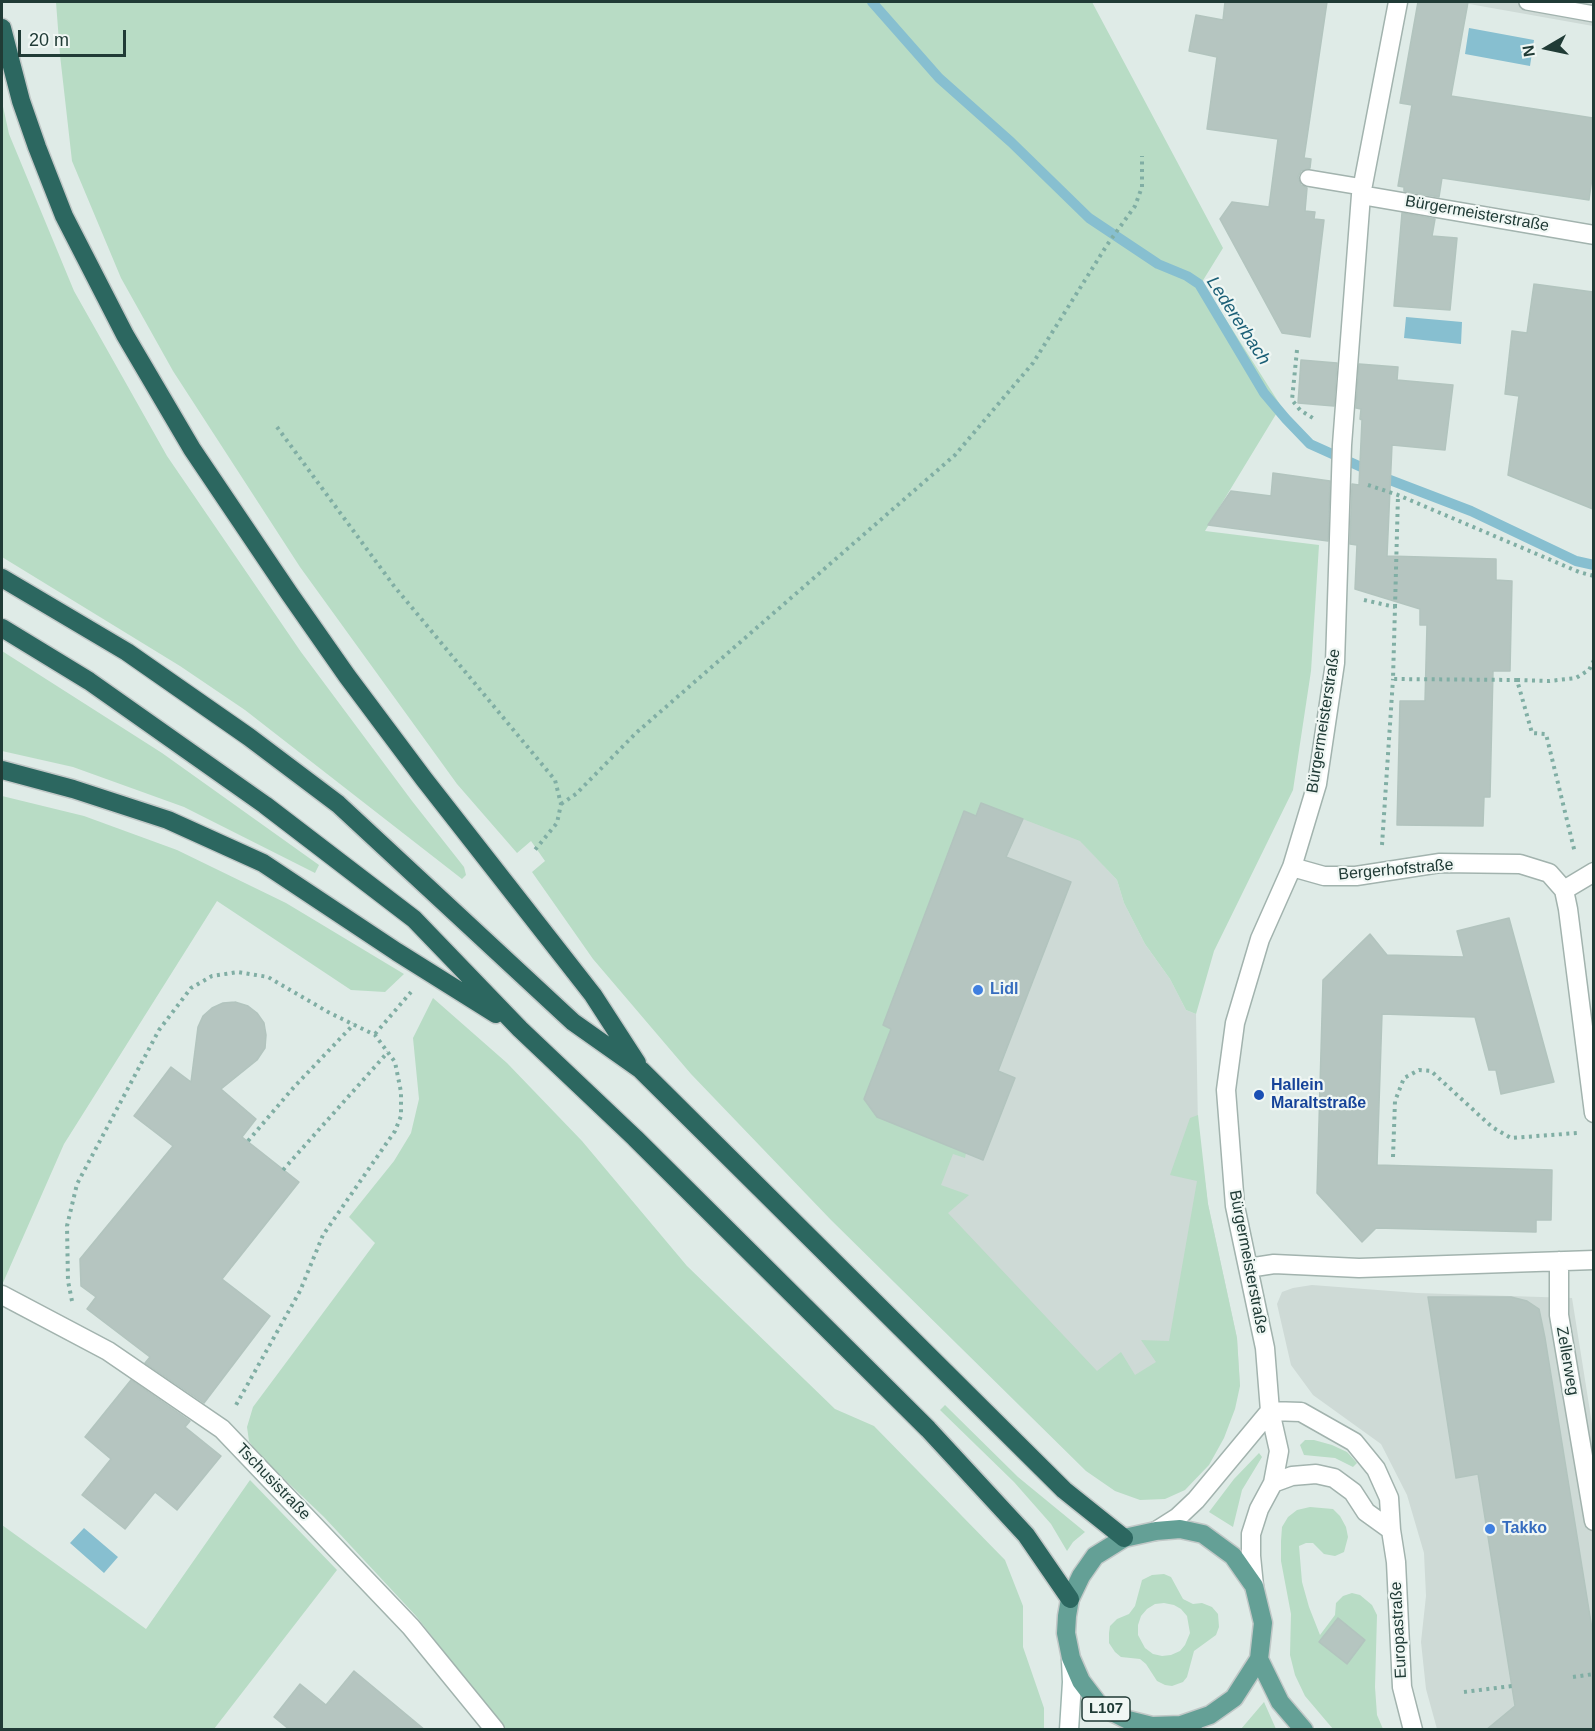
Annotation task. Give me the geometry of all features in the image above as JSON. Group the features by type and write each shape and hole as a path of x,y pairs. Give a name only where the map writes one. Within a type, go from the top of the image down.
{"highway":[{"path":"2,27 33,138 64,216 125,335 192,449 347,676 424,779 593,995 641,1070"},
{"path":"2,578 127,652 249,737 338,804 573,1022 641,1070 1064,1490 1124,1538"},
{"path":"2,628 89,681 265,805 405,912 520,1029 635,1138 928,1429 1026,1536 1070,1599"},
{"path":"2,770 73,789 168,820 263,863 397,952 520,1029"}],"main road":[{"name":"L107","path":"1180,1529 1203,1534 1233,1556 1254,1586 1263,1623 1259,1659 1234,1698 1210,1715 1175,1727 1128,1720 1100,1706 1081,1681 1071,1658 1066,1633 1070,1599 1081,1576 1095,1556 1124,1538 1156,1531 1180,1529"},
{"path":"1259,1659 1280,1702 1304,1730"}],"street":[{"name":"Bürgermeisterstraße","path":"1270,1411 1265,1348 1235,1206 1226,1090 1235,1023 1260,939 1293,867 1317,784 1335,663 1343,425 1362,191 1398,2"},
{"name":"Bürgermeisterstraße","path":"1362,191 1593,235"},
{"name":"Bergerhofstraße","path":"1293,867 1324,876 1356,876 1440,864 1520,864 1549,873 1564,890"},
{"path":"1590,874 1564,890 1593,1113"},
{"path":"1248,1268 1274,1264 1359,1268 1593,1260"},
{"name":"Zellerweg","path":"1559,1262 1559,1316 1588,1458 1593,1521"},
{"name":"Tschusistraße","path":"2,1295 108,1351 222,1429 411,1627 495,1730"},
{"path":"1254,1586 1251,1534 1258,1509 1273,1483 1279,1451 1270,1411"},
{"path":"1156,1531 1178,1517 1196,1500 1270,1411"},
{"name":"Europastraße","path":"1270,1411 1301,1412 1354,1442 1376,1469 1389,1498 1396,1562 1402,1687 1413,1730"},
{"path":"1273,1483 1292,1476 1316,1474 1334,1478 1353,1492 1366,1512 1391,1530"},
{"name":"L107","path":"1069,1730 1071,1658"}],"lane":[{"path":"1527,2 1593,14"},
{"path":"1308,178 1362,191"}],"path":[{"path":"561,804 576,794 636,733 955,455 1033,363 1107,245 1135,206 1142,187 1142,156"},
{"path":"1297,350 1292,400 1299,410 1316,420 1343,425"},
{"path":"278,427 394,586 555,780 561,804 557,823 534,851"},
{"path":"1342,476 1398,495 1593,576"},
{"path":"1380,873 1393,679 1398,495"},
{"path":"1337,594 1395,607"},
{"path":"1393,679 1549,681 1576,678 1589,670 1593,660"},
{"path":"1517,680 1532,733 1546,734 1573,848 1590,874"},
{"path":"83,1338 75,1318 68,1281 67,1226 77,1185 159,1030 191,988 212,976 238,972 268,977 375,1035 395,1062 401,1092 401,1116 395,1131 323,1235 300,1291 222,1429"},
{"path":"375,1035 418,985"},
{"path":"248,1141 294,1087 354,1024"},
{"path":"283,1170 388,1052"},
{"path":"1393,1158 1395,1101 1404,1078 1419,1070 1431,1071 1492,1127 1511,1138 1583,1133"},
{"path":"1573,1677 1593,1674"},
{"path":"1464,1692 1512,1686"}],"shaded area":[{"path":"1458,2 1593,2 1593,26"},
{"name":"Lidl","path":"962,795 1080,840 1117,880 1124,903 1145,944 1170,979 1186,1010 1196,1014 1198,1128 1208,1204 1237,1338 1240,1386 1142,1445 806,1094"},
{"path":"1312,1285 1417,1293 1572,1298 1593,1430 1593,1729 1437,1729 1426,1689 1421,1642 1426,1596 1424,1553 1407,1495 1381,1444 1313,1395 1291,1365 1277,1304 1282,1292"}],"green space":[{"path":"56,2 1092,2 1223,248 1202,282 1281,406 1205,531 1319,545 1311,671 1293,790 1214,951 1196,1014 1186,1010 1170,979 1145,944 1124,903 1117,880 1080,841 981,803 976,816 964,812 884,1025 909,1035 966,1153 965,1158 953,1154 941,1185 969,1195 948,1213 1097,1371 1121,1352 1135,1375 1156,1362 1141,1340 1169,1341 1197,1181 1170,1175 1190,1118 1198,1115 1208,1204 1237,1338 1240,1386 1235,1409 1224,1438 1209,1465 1185,1490 1165,1499 1140,1500 1115,1491 1086,1471 831,1220 691,1074 593,959 532,872 545,861 531,841 517,853 457,784 300,567 173,371 121,278 72,161"},
{"path":"2,102 9,134 74,291 167,456 301,652 464,867 466,875 462,879 245,710 180,666 2,557"},
{"path":"2,651 162,753 319,865 315,873 184,807 73,767 2,751"},
{"path":"2,796 84,816 177,850 286,903 404,974 385,992 351,990 217,901 64,1144 2,1285"},
{"path":"433,998 507,1063 582,1141 687,1266 835,1409 874,1426 1005,1560 1023,1606 1023,1647 1044,1708 1044,1729 505,1729 416,1616 324,1517 257,1453 249,1441 247,1427 253,1407 375,1243 349,1217 394,1161 411,1133 419,1099 413,1038"},
{"path":"945,1405 1018,1477 1085,1532 1073,1542 1067,1551 1051,1524 1014,1482 940,1410"},
{"path":"1305,1440 1332,1445 1347,1452 1357,1463 1353,1467 1335,1458 1304,1455 1300,1445"},
{"path":"1259,1453 1262,1457 1242,1490 1233,1527 1209,1512 1234,1479"},
{"path":"250,1480 337,1570 214,1729 2,1729 2,1525 146,1629"},
{"path":"1310,1507 1333,1509 1346,1527 1348,1537 1344,1552 1335,1556 1324,1554 1313,1543 1299,1546 1302,1582 1309,1607 1320,1635 1335,1615 1336,1603 1343,1596 1352,1593 1360,1595 1372,1605 1377,1615 1375,1687 1377,1715 1383,1729 1333,1729 1305,1696 1295,1675 1290,1655 1291,1614 1281,1561 1282,1527 1288,1517 1297,1510"},
{"path":"1164,1574 1171,1577 1183,1599 1193,1604 1202,1603 1212,1607 1218,1614 1219,1627 1216,1635 1194,1651 1187,1677 1183,1682 1172,1686 1157,1681 1140,1659 1121,1657 1109,1643 1110,1626 1117,1619 1129,1614 1135,1606 1142,1580 1152,1575","holes":["1155,1604 1174,1605 1187,1616 1190,1633 1185,1645 1180,1651 1171,1655 1153,1654 1145,1648 1138,1635 1141,1616"]},
{"path":"1264,1702 1276,1729 1241,1729"}],"water":[{"path":"1469,28 1534,40 1530,66 1465,54"},
{"path":"1406,317 1462,322 1461,344 1404,338"},
{"path":"84,1528 118,1557 104,1573 70,1543"}],"building":[{"path":"1225,2 1327,2 1304,158 1311,159 1310,168 1301,171 1298,177 1301,185 1307,188 1305,211 1315,212 1314,219 1324,220 1310,337 1282,333 1220,219 1232,202 1269,207 1278,139 1207,129 1217,57 1189,51 1196,15 1223,20"},
{"path":"1418,2 1468,2 1451,96 1593,118 1593,171 1589,200 1442,178 1439,197 1404,191 1404,187 1398,186 1412,105 1400,103"},
{"path":"1402,213 1435,219 1432,236 1457,238 1450,310 1394,306"},
{"path":"1534,284 1593,292 1593,509 1508,475 1519,396 1505,394 1512,331 1527,333"},
{"path":"1301,360 1337,363 1334,406 1298,403"},
{"path":"1359,364 1398,367 1397,380 1453,385 1445,450 1392,445 1387,556 1496,559 1496,580 1512,581 1510,671 1493,671 1490,797 1484,797 1483,826 1397,825 1400,701 1425,701 1427,625 1420,625 1420,609 1355,589 1357,545 1350,544 1352,484 1359,485 1362,420 1360,419 1361,409 1356,408"},
{"path":"1273,473 1330,481 1328,541 1208,525 1231,491 1271,496"},
{"name":"Lidl","path":"981,803 1023,819 1006,857 1071,882 998,1071 1015,1078 983,1160 877,1117 864,1099 891,1029 883,1025 964,811 976,816"},
{"path":"1509,918 1554,1082 1501,1094 1496,1070 1489,1070 1475,1017 1382,1014 1377,1165 1552,1170 1551,1220 1536,1220 1536,1232 1376,1228 1362,1242 1317,1193 1323,980 1370,934 1387,955 1464,957 1457,931"},
{"path":"235,1002 248,1006 264,1023 265,1048 257,1060 221,1089 256,1119 242,1137 299,1182 222,1279 270,1316 204,1403 145,1363 150,1357 87,1309 96,1297 81,1286 80,1259 173,1146 134,1116 171,1067 191,1082 198,1027 203,1016 212,1008 223,1003"},
{"path":"1428,1297 1511,1297 1527,1301 1539,1309 1593,1635 1593,1730 1486,1730 1515,1706 1478,1474 1456,1478"},
{"path":"131,1380 190,1421 185,1427 221,1456 177,1510 155,1492 125,1529 82,1495 111,1459 85,1437"},
{"path":"1338,1618 1365,1640 1347,1664 1319,1642"},
{"path":"354,1671 425,1730 290,1730 274,1717 300,1684 326,1705"}],"waterway":[{"name":"Ledererbach","path":"872,2 939,78 1011,142 1089,218 1158,264 1187,276 1199,284 1264,393 1310,444 1390,480 1471,511 1576,561 1594,565"}],"place":[{"name":"Lidl","path":"978,990"},
{"name":"Hallein Maraltstraße","path":"1259,1095"},
{"name":"Takko","path":"1490,1529"}]}
